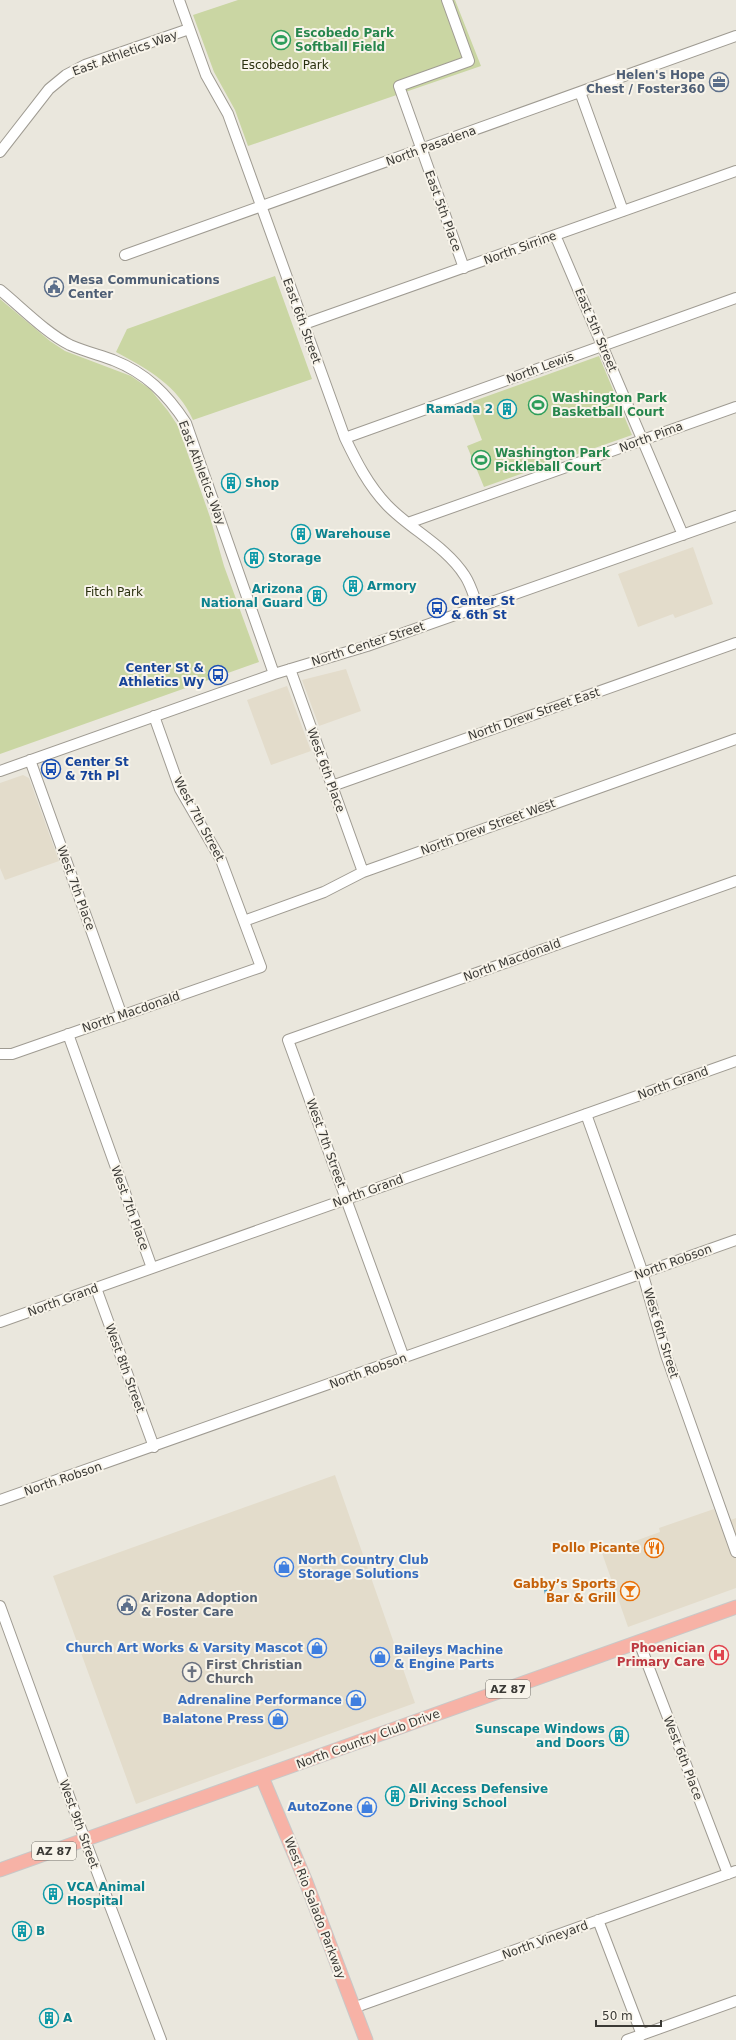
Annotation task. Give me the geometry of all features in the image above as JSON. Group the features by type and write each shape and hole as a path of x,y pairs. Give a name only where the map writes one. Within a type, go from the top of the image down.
{"main road":[{"name":"North Country Club Drive","path":"0,1870 736,1607"},
{"name":"West Rio Salado Parkway","path":"262,1777 306,1882 366,2040"}],"street":[{"name":"East 6th Street","path":"179,0 206,75 228,114 345,438 370,484 387,505 450,558 465,576 478,607"},
{"name":"East 5th Place","path":"447,0 469,61 399,86 464,268"},
{"name":"East Athletics Way","path":"0,152 49,89 66,75 85,65 189,29"},
{"name":"North Pasadena","path":"125,255 736,36"},
{"path":"580,92 623,211"},
{"name":"North Sirrine","path":"304,324 736,171"},
{"name":"East 5th Street","path":"555,235 683,535"},
{"name":"East Athletics Way","path":"0,290 53,334 69,345 134,369 155,383 175,406 186,423 274,674"},
{"name":"North Lewis","path":"345,438 736,298"},
{"name":"North Pima","path":"408,523 736,407"},
{"name":"North Center Street","path":"0,770 274,674 367,646 736,516"},
{"name":"North Drew Street East","path":"332,786 736,643"},
{"name":"West 6th Place","path":"290,669 363,872"},
{"name":"West 7th Street","path":"154,716 180,788 221,860 261,967"},
{"name":"North Drew Street West","path":"244,921 324,892 363,872 736,739"},
{"name":"West 7th Place","path":"30,760 122,1016"},
{"name":"North Macdonald","path":"288,1040 736,881"},
{"name":"North Macdonald","path":"0,1054 12,1054 261,967"},
{"name":"West 7th Place","path":"68,1034 152,1268"},
{"name":"West 7th Street","path":"288,1040 404,1358"},
{"name":"North Grand","path":"0,1322 736,1061"},
{"name":"West 6th Street","path":"586,1114 643,1273 666,1355 736,1552"},
{"name":"North Robson","path":"0,1500 154,1447 736,1240"},
{"name":"West 8th Street","path":"96,1288 154,1447"},
{"name":"West 9th Street","path":"0,1606 85,1840 161,2040"},
{"name":"West 6th Place","path":"639,1642 732,1873"},
{"name":"North Vineyard","path":"353,2008 732,1873"},
{"path":"598,1920 642,2035"},
{"path":"627,2040 736,2001"}],"shaded area":[{"path":"693,547 713,604 675,618 673,614 638,627 618,574"},
{"path":"346,669 361,711 319,726 302,680"},
{"path":"287,686 311,751 271,765 247,700"},
{"path":"23,775 29,778 59,861 5,880 0,868 0,783"},
{"path":"335,1475 415,1703 136,1804 53,1576"},
{"path":"714,1509 720,1524 736,1518 736,1588 628,1627 602,1553 660,1532 659,1528"}],"green space":[{"name":"Escobedo Park","path":"238,0 455,0 481,66 248,146 235,110 214,72 193,15"},
{"path":"275,276 312,379 193,420 179,397 161,380 116,352 127,329"},
{"name":"Fitch Park","path":"0,299 50,341 65,351 131,376 150,389 168,411 178,426 210,517 224,566 259,662 0,754"},
{"path":"599,356 632,435 484,487 467,446 482,440 468,403"}],"water":[{"path":"549,1588 554,1591 553,1603 547,1604 544,1590"}],"place":[{"name":"Escobedo Park Softball Field","path":"281,40"},
{"name":"Helen's Hope Chest / Foster360","path":"719,82"},
{"name":"Mesa Communications Center","path":"54,287"},
{"name":"Washington Park Basketball Court","path":"538,405"},
{"name":"Ramada 2","path":"507,409"},
{"name":"Washington Park Pickleball Court","path":"481,460"},
{"name":"Shop","path":"231,483"},
{"name":"Warehouse","path":"301,534"},
{"name":"Storage","path":"254,558"},
{"name":"Armory","path":"353,586"},
{"name":"Arizona National Guard","path":"317,596"},
{"name":"Center St & 6th St","path":"437,608"},
{"name":"Center St & Athletics Wy","path":"218,675"},
{"name":"Center St & 7th Pl","path":"51,769"},
{"name":"Pollo Picante","path":"654,1548"},
{"name":"North Country Club Storage Solutions","path":"284,1567"},
{"name":"Gabby’s Sports Bar & Grill","path":"630,1591"},
{"name":"Arizona Adoption & Foster Care","path":"127,1605"},
{"name":"Church Art Works & Varsity Mascot","path":"317,1648"},
{"name":"Phoenician Primary Care","path":"719,1655"},
{"name":"Baileys Machine & Engine Parts","path":"380,1657"},
{"name":"First Christian Church","path":"192,1672"},
{"name":"Adrenaline Performance","path":"356,1700"},
{"name":"Balatone Press","path":"278,1719"},
{"name":"Sunscape Windows and Doors","path":"619,1736"},
{"name":"All Access Defensive Driving School","path":"395,1796"},
{"name":"AutoZone","path":"367,1807"},
{"name":"VCA Animal Hospital","path":"53,1894"},
{"name":"B","path":"22,1931"},
{"name":"A","path":"49,2018"}]}
